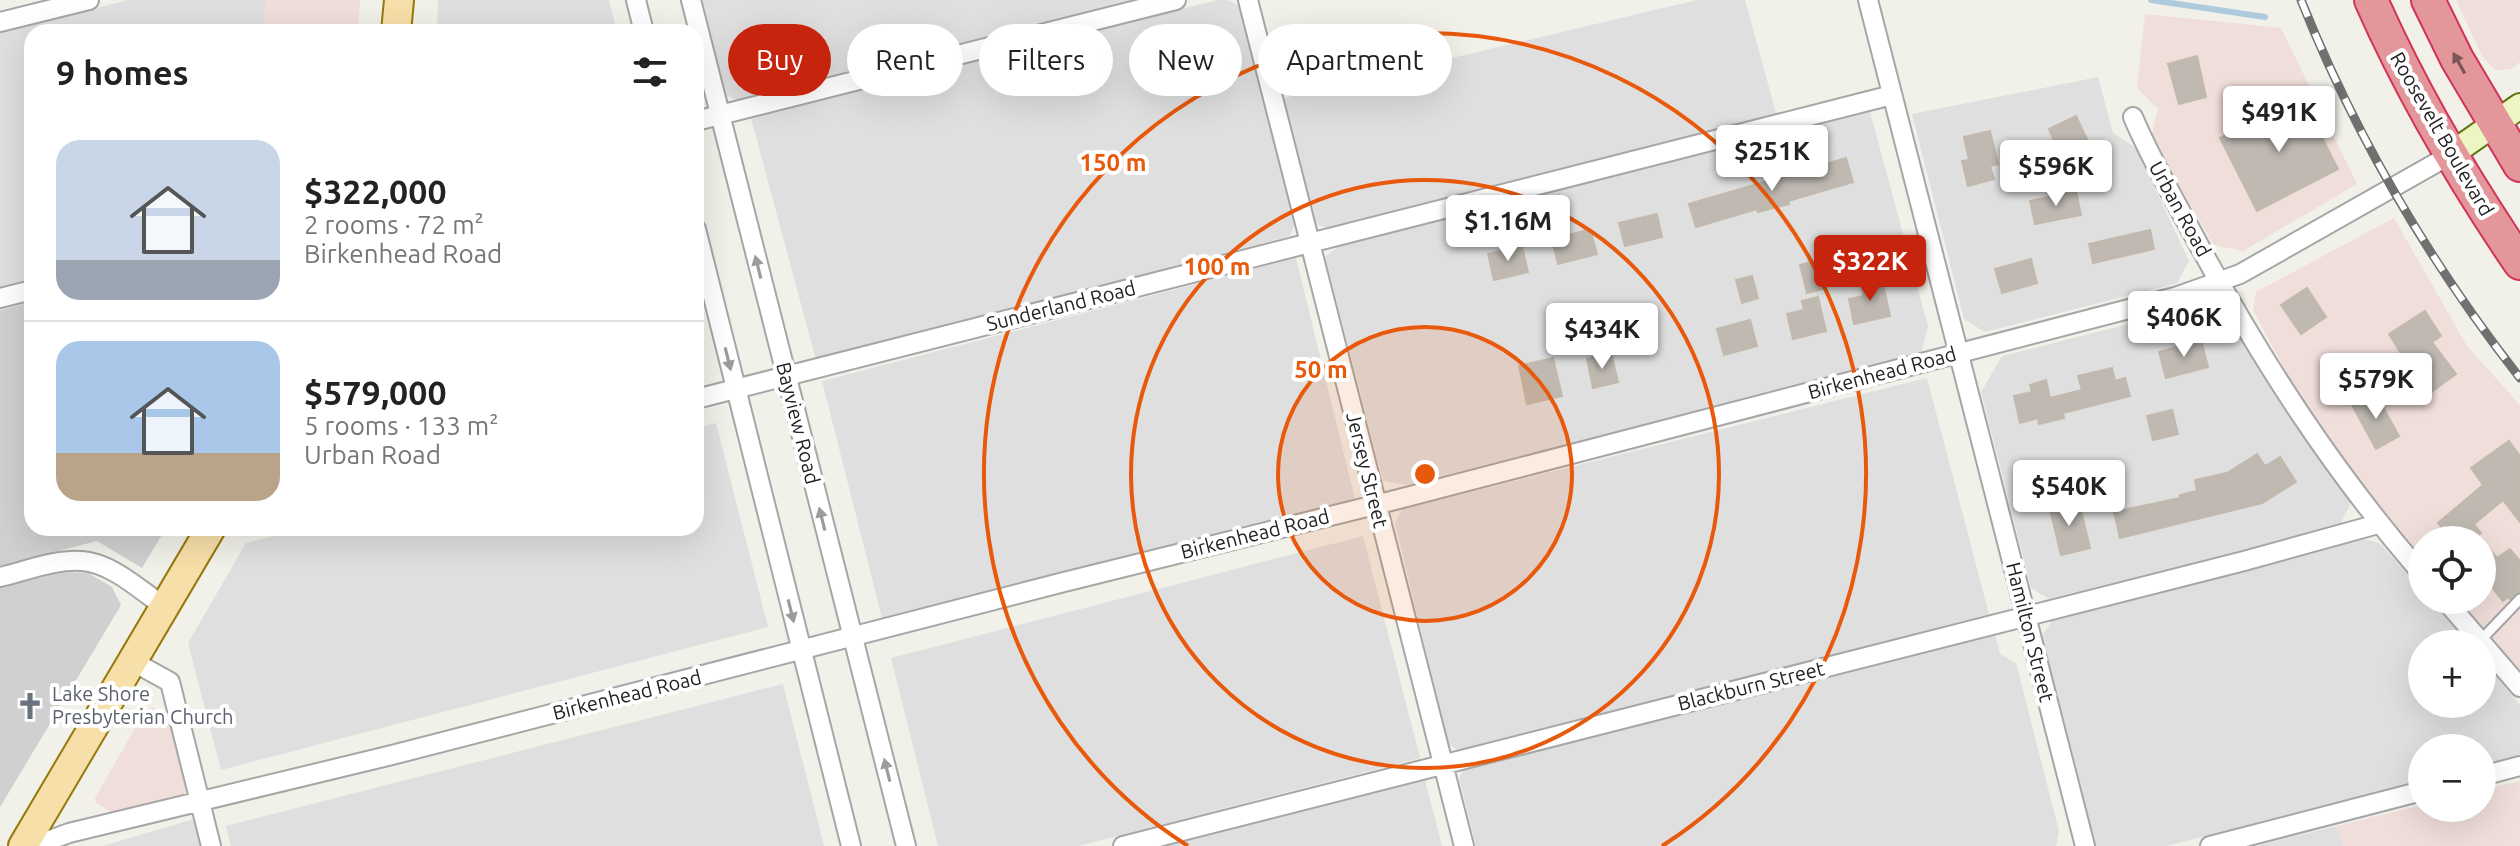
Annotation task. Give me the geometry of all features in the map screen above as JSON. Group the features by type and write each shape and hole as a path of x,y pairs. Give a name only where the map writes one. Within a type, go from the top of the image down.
{"highway":[{"name":"Roosevelt Boulevard","path":"2371,0 2409,81 2450,155 2520,263"},
{"path":"2428,0 2457,59 2507,115 2520,165"}],"main road":[{"path":"397,24 399,0"},
{"path":"23,846 206,536"}],"street":[{"path":"0,22 26,8 89,0"},
{"path":"636,0 642,24"},
{"name":"Bayview Road","path":"691,0 697,24"},
{"path":"704,119 1176,0"},
{"name":"Jersey Street","path":"1248,0 1464,846"},
{"name":"Hamilton Street","path":"1868,0 2085,846"},
{"name":"Bayview Road","path":"704,53 906,846"},
{"name":"Sunderland Road","path":"704,397 1892,95"},
{"path":"2450,155 2507,115"},
{"name":"Urban Road","path":"2133,117 2145,145 2279,384 2323,451 2408,558"},
{"name":"Birkenhead Road","path":"34,846 69,833 1375,504 2175,297 2240,274 2450,155"},
{"path":"704,262 851,846"},
{"path":"0,298 24,292"},
{"name":"Blackburn Street","path":"1123,846 2244,561 2378,524"},
{"path":"0,577 58,562 83,561 106,567 165,607"},
{"path":"2457,614 2471,630"},
{"path":"2496,658 2518,681"},
{"path":"132,661 170,682 211,846"},
{"path":"2496,772 2520,766"},
{"path":"2210,846 2408,795"}],"lane":[{"path":"2490,630 2520,599"}],"shaded area":[{"path":"128,0 266,0 265,24 35,24"},
{"path":"266,0 360,0 358,24 265,24"},
{"path":"438,0 609,0 615,24 437,24"},
{"path":"701,0 1137,0 1042,24 979,24 979,40 963,44 963,24 847,24 847,73 831,77 831,24 728,24 728,96 723,93"},
{"path":"1217,0 1227,0 1241,7 1258,73 1258,96 1264,96 1296,221 1290,236 816,360 751,118 847,94 963,96 963,64 979,60 979,96 1113,96 1113,26"},
{"path":"1697,0 1745,0 1776,113 1327,228 1314,224 1284,98 1452,96 1452,58"},
{"path":"2456,0 2520,0 2520,62 2511,69 2496,70 2483,58"},
{"path":"2145,14 2281,28 2357,184 2243,251 2214,245 2151,138 2158,109 2137,88"},
{"path":"24,27 24,280 0,287 0,33"},
{"path":"2098,77 2113,133 2136,148 2189,261 2177,283 1985,332 1964,319 1912,114"},
{"path":"728,96 757,96 737,101"},
{"path":"1870,112 1928,326 1921,354 1406,485 1383,481 1325,257 1339,246"},
{"path":"2394,218 2467,346 2520,405 2520,674 2496,646 2496,630 2482,630 2468,614 2496,614 2496,526 2408,526 2408,545 2373,505 2302,402 2253,310 2256,292"},
{"path":"1296,258 1355,499 882,618 822,381"},
{"path":"24,304 24,536 161,536 142,568 97,541 0,566 0,310"},
{"path":"2199,306 2222,313 2351,502 2340,525 2049,599 2031,588 1981,392 2002,356"},
{"path":"1927,378 1989,614 1459,750 1447,744 1395,523 1402,509"},
{"path":"716,423 768,627 221,770 188,643 246,543 274,536 704,536 704,426"},
{"path":"1363,536 1420,758 1078,846 938,846 891,658"},
{"path":"2359,538 2380,543 2408,575 2408,614 2442,614 2457,630 2408,630 2408,718 2496,718 2496,676 2520,705 2520,754 2496,762 2496,734 2408,734 2408,785 2166,846 2096,846 2042,636 2055,616"},
{"name":"Lake Shore Presbyterian Church","path":"62,572 88,573 112,587 121,605 0,807 0,588"},
{"path":"1995,634 2000,654 2016,663 2059,831 2056,846 1476,846 1459,778 1463,770"},
{"path":"783,684 824,846 231,846 226,826"},
{"path":"152,707 171,717 190,786 181,800 116,815 96,803 95,798 145,711"},
{"path":"1425,780 1442,846 1161,846"},
{"path":"2520,781 2520,846 2343,846 2337,826 2408,808 2408,822 2496,822 2496,787"},
{"path":"197,818 204,846 103,846"},
{"path":"2337,826 2343,846 2256,846"}],"building":[{"path":"2197,56 2206,97 2179,104 2168,64"},
{"path":"2301,97 2338,169 2257,211 2220,138"},
{"path":"2076,116 2102,171 2069,186 2052,147 2056,145 2049,129"},
{"path":"1990,131 1998,164 1990,166 1994,179 1968,186 1962,161 1969,160 1964,137"},
{"path":"1846,158 1853,182 1788,201 1789,204 1758,212 1757,209 1696,227 1689,204"},
{"path":"2076,191 2081,215 2035,224 2030,201"},
{"path":"1657,214 1662,237 1625,246 1619,223"},
{"path":"1590,229 1597,254 1558,264 1552,240"},
{"path":"2150,230 2154,249 2093,263 2089,244"},
{"path":"1522,246 1528,272 1494,280 1488,254"},
{"path":"2031,259 2037,283 2002,293 1995,269"},
{"path":"1819,260 1826,288 1807,293 1800,265"},
{"path":"1752,276 1758,298 1742,303 1736,280"},
{"path":"1882,279 1890,316 1854,324 1849,299 1864,296 1861,283"},
{"path":"2307,288 2326,317 2301,334 2281,305"},
{"path":"1818,297 1826,331 1793,339 1787,314 1804,310 1802,301"},
{"path":"2425,311 2441,336 2432,342 2456,374 2427,395 2389,334"},
{"path":"1750,320 1757,346 1724,355 1717,329"},
{"path":"2201,340 2208,367 2166,378 2159,352"},
{"path":"1611,353 1618,382 1593,388 1587,359"},
{"path":"1553,358 1562,396 1527,404 1519,366"},
{"path":"2112,368 2115,381 2125,378 2130,396 2063,413 2064,418 2039,424 2038,418 2020,423 2014,396 2032,392 2030,385 2046,380 2050,398 2082,390 2078,376"},
{"path":"2375,393 2399,436 2376,449 2352,405"},
{"path":"2172,410 2178,434 2153,440 2147,416"},
{"path":"2509,441 2520,456 2520,522 2503,500 2474,524 2476,526 2440,526 2438,523 2483,485 2471,468"},
{"path":"2257,454 2265,466 2280,457 2296,482 2262,503 2120,538 2114,512 2180,498 2180,495 2197,491 2195,480 2227,473"},
{"path":"2071,499 2074,512 2081,510 2090,548 2061,555 2049,505"},
{"path":"2510,549 2520,561 2520,592 2503,601 2496,592 2496,557"}],"waterway":[{"path":"2151,0 2265,17"}],"railway":[{"path":"2301,0 2345,100 2397,196 2455,289 2520,378"}],"place":[{"name":"Lake Shore Presbyterian Church","path":"30,706"}]}
